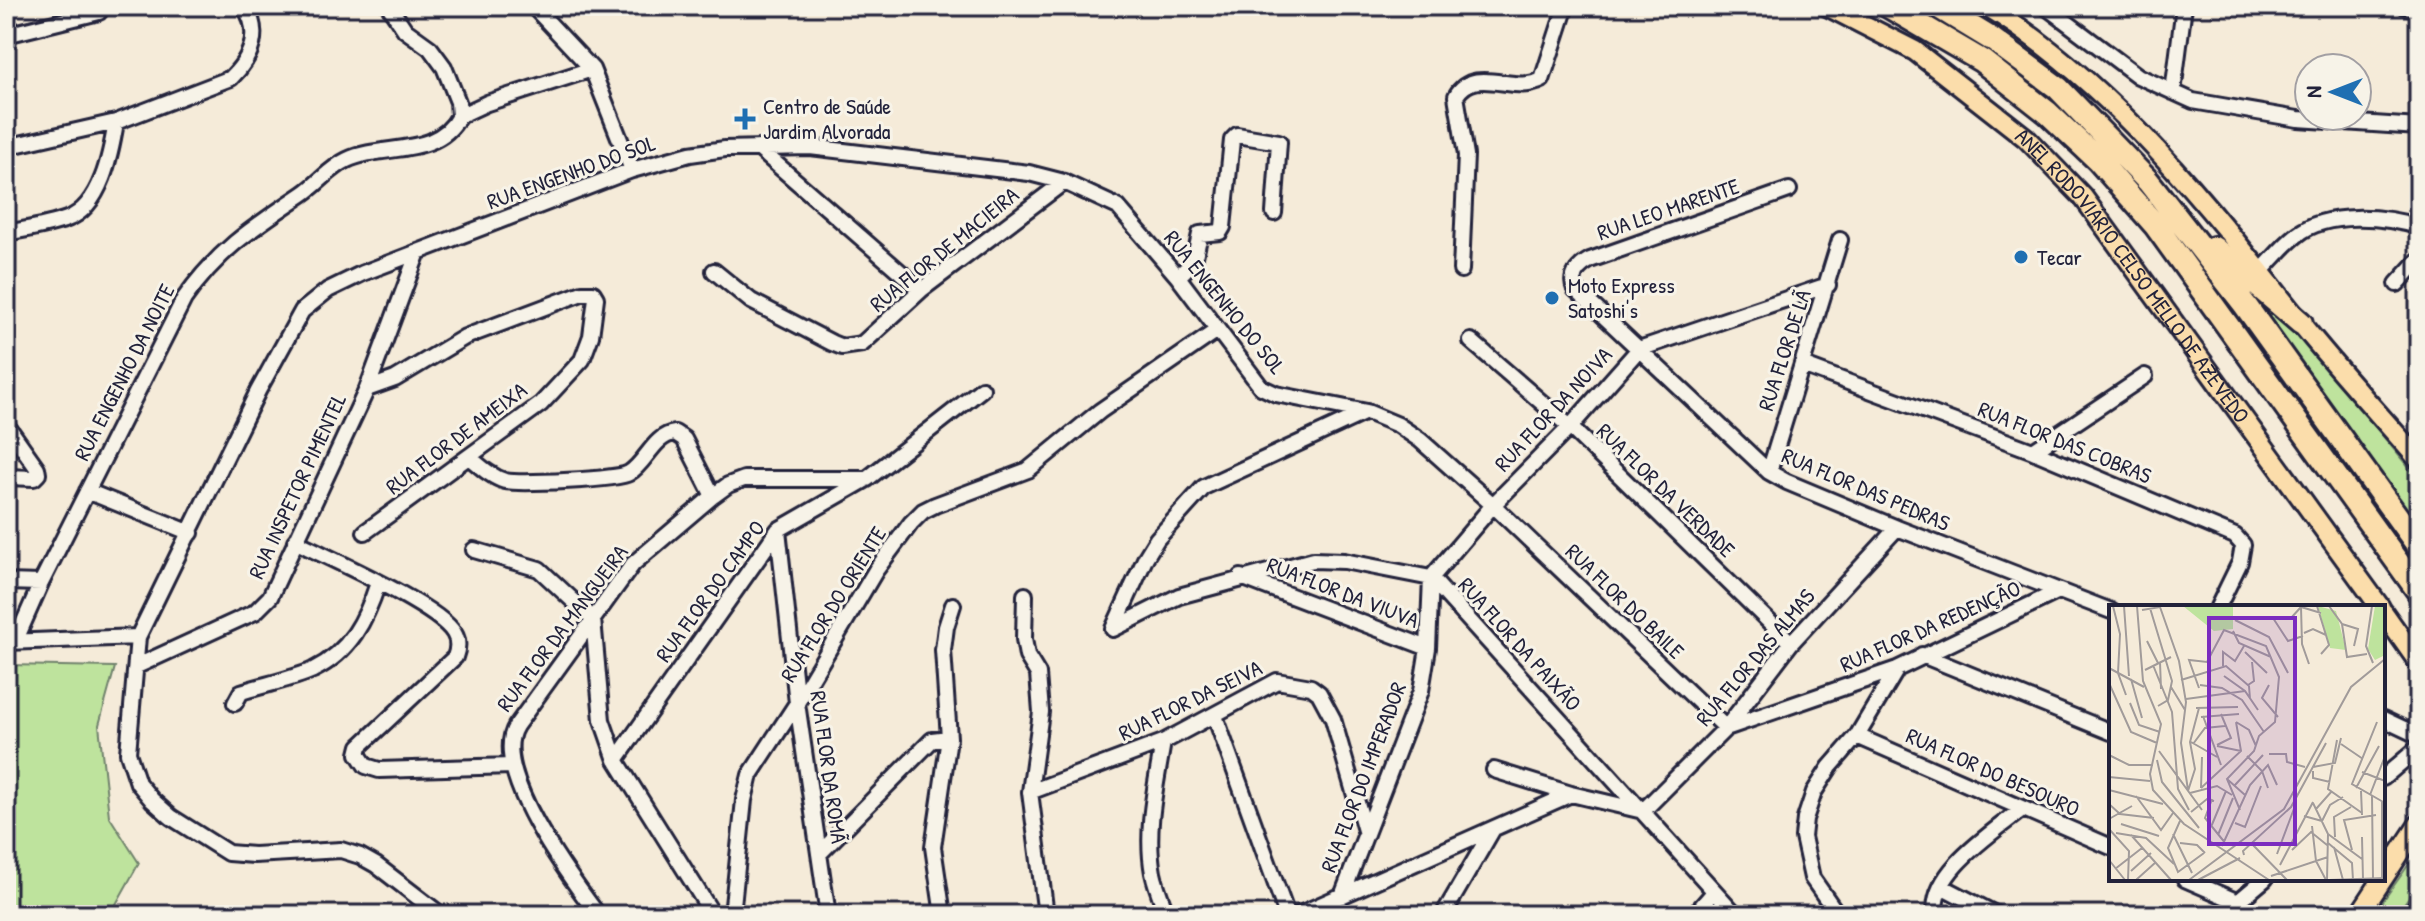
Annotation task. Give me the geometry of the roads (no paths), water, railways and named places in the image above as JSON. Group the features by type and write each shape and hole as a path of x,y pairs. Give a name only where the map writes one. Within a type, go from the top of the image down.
{"highway":[{"name":"ANEL RODOVIÁRIO CELSO MELLO DE AZEVEDO","path":"1888,6 1982,61 2048,113 2098,160 2156,226 2419,592"},
{"path":"1937,6 1993,40 2058,88 2117,147 2179,218 2245,305 2419,547"},
{"path":"2179,218 2301,323"}],"main road":[{"name":"ANEL RODOVIÁRIO CELSO MELLO DE AZEVEDO","path":"1827,6 1915,51 2026,138 2083,197 2377,605"},
{"path":"1987,6 2067,64 2115,107 2174,168 2419,460"},
{"name":"ANEL RODOVIÁRIO CELSO MELLO DE AZEVEDO","path":"2385,617 2419,663"},
{"path":"2385,876 2419,824"},
{"path":"2359,915 2381,881"}],"street":[{"path":"6,147 116,122 231,78 241,68 254,43 252,18 244,6"},
{"path":"389,6 405,30 430,48 444,67 458,102 459,116"},
{"path":"533,6 592,69 632,170"},
{"path":"1461,270 1466,155 1456,96 1464,85 1477,80 1530,85 1542,80 1566,6"},
{"path":"2045,6 2138,76 2193,101 2298,119 2419,127"},
{"path":"2173,92 2184,6"},
{"path":"2405,6 2419,8"},
{"path":"6,35 99,12"},
{"name":"RUA ENGENHO DA NOITE","path":"11,642 184,299 203,271 241,235 349,159 424,144 446,133 459,116 487,103 592,69"},
{"path":"6,233 70,218 87,206 98,187 116,122"},
{"path":"1178,277 1194,261 1200,234 1220,232 1223,227 1232,140 1237,135 1279,142 1274,213"},
{"name":"RUA ENGENHO DO SOL","path":"138,637 258,391 302,311 341,282 632,170 690,154 810,147 1029,173 1064,182 1118,207 1178,277 1261,387 1267,391 1367,412 1398,425 1420,440 1493,505"},
{"path":"758,148 921,290"},
{"name":"RUA FLOR DE MACIEIRA","path":"714,271 751,301 832,343 850,347 862,344 921,290 1064,182"},
{"name":"RUA LEO MARENTE","path":"1639,349 1575,289 1575,275 1583,264 1617,249 1789,190"},
{"path":"2261,271 2298,233 2320,222 2388,219 2419,227"},
{"name":"RUA FLOR DE LÃ","path":"1769,472 1840,240"},
{"name":"RUA INSPETOR PIMENTEL","path":"137,666 255,612 270,597 367,389 418,252"},
{"path":"2397,284 2419,260"},
{"name":"RUA FLOR DA NOIVA","path":"1431,578 1493,505 1570,427 1639,349 1828,285"},
{"name":"RUA FLOR DE AMEIXA","path":"365,532 541,404 582,360 591,336 596,298 593,293 582,293 465,337 395,379 367,389"},
{"name":"RUA FLOR DO ORIENTE","path":"732,915 744,800 750,775 876,570 923,511 1028,470 1100,411 1216,331"},
{"name":"RUA FLOR DA VERDADE","path":"1471,341 1570,427 1791,643"},
{"name":"RUA FLOR DAS PEDRAS","path":"1639,349 1769,472 1897,528 2109,610"},
{"name":"RUA FLOR DAS COBRAS","path":"1802,365 2033,451 2238,538 2243,545 2242,556 2219,605"},
{"path":"2033,451 2145,376"},
{"name":"RUA FLOR DO CAMPO","path":"616,760 778,530 867,479 982,389"},
{"name":"RUA FLOR DA PAIXÃO","path":"1367,412 1204,487 1157,539 1113,629 1179,596 1301,562 1329,559 1431,578 1736,915"},
{"path":"6,424 38,474 34,478 6,477"},
{"path":"469,457 492,475 509,482 614,477 631,472 664,436 675,433 684,439 713,496"},
{"name":"RUA FLOR DA MANGUEIRA","path":"512,766 510,736 633,564 713,496 728,485 744,479 867,479"},
{"path":"87,491 191,533"},
{"name":"RUA FLOR DO BAILE","path":"1493,505 1726,728"},
{"name":"RUA FLOR DAS ALMAS","path":"1643,811 1726,728 1791,643 1897,528"},
{"name":"RUA FLOR DA ROMÃ","path":"778,530 797,703 828,915"},
{"path":"295,541 404,596 446,624 454,633 458,650 455,657 368,737 359,750 361,760 366,766 379,770 512,766 537,827 598,915"},
{"path":"474,550 539,569 593,619 599,704 607,738 616,760 713,915"},
{"name":"RUA FLOR DA VIUVA","path":"1241,577 1428,648"},
{"name":"RUA FLOR DO IMPERADOR","path":"1342,896 1421,691 1428,648 1431,578"},
{"path":"6,582 41,583"},
{"path":"235,703 241,692 311,671 338,654 367,617 378,583"},
{"name":"RUA FLOR DA REDENÇÃO","path":"1726,728 1897,669 2059,591"},
{"path":"1025,595 1024,639 1027,656 1038,674 1041,712 1030,792 1046,915"},
{"path":"943,915 933,847 949,738 943,650 953,605"},
{"path":"11,642 138,637 128,753 138,783 152,800 171,817 228,853 254,855 341,850 360,856 405,885 441,915"},
{"path":"1922,655 2109,731"},
{"path":"1838,915 1812,878 1803,837 1805,819 1814,792 1830,767 1857,736 1897,669"},
{"name":"RUA FLOR DA SEIVA","path":"1030,792 1163,742 1277,681 1311,687 1319,693 1333,719 1366,834"},
{"path":"1215,716 1287,915"},
{"path":"2385,720 2419,736"},
{"name":"RUA FLOR DO BESOURO","path":"1857,736 2109,846"},
{"path":"819,854 932,740 949,738"},
{"path":"1163,742 1152,809 1151,844 1154,876 1167,915"},
{"path":"2385,776 2419,747"},
{"path":"1494,770 1571,794 1643,811"},
{"path":"1298,915 1571,794"},
{"path":"1936,915 1941,886 1965,856 2022,809"},
{"path":"1448,911 1494,829"},
{"path":"2190,881 2238,902"},
{"path":"2222,915 2263,881"},
{"path":"1941,886 1997,915"},
{"path":"1694,915 1714,892"}],"place":[{"name":"Centro de Saúde Jardim Alvorada","path":"745,119"},
{"name":"Tecar","path":"2021,257"},
{"name":"Moto Express Satoshi's","path":"1552,298"}]}
